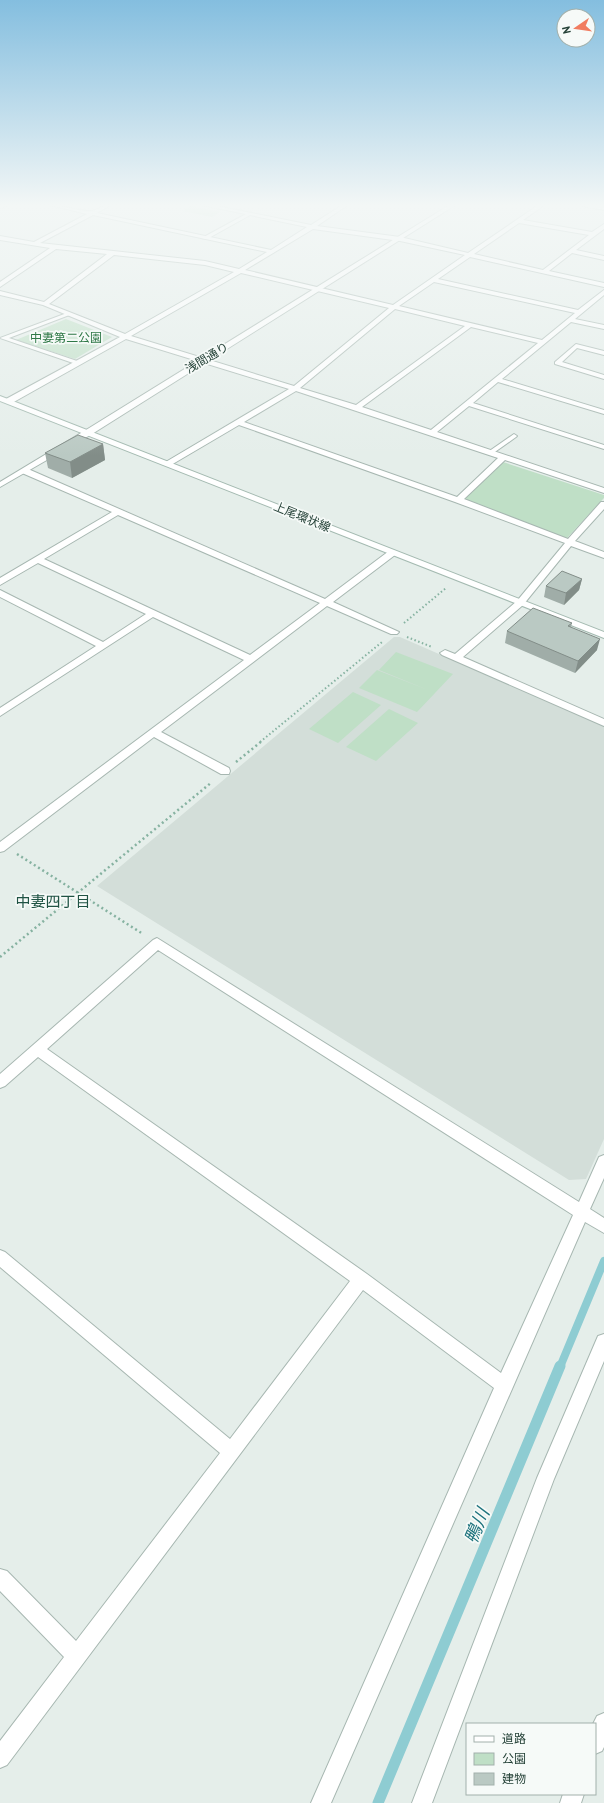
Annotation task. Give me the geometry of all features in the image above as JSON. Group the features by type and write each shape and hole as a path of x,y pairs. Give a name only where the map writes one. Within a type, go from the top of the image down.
{"street":[{"path":"44,304 65,288"},
{"path":"9,402 212,288"},
{"path":"314,288 544,342"},
{"path":"168,463 295,388 395,306 422,288"},
{"path":"471,288 580,312"},
{"name":"浅間通り","path":"0,485 89,432 202,360 318,289"},
{"path":"432,433 470,404 604,292"},
{"path":"0,293 44,304 126,337 295,388 604,491"},
{"path":"571,320 604,327"},
{"path":"357,408 470,325"},
{"path":"604,353 576,346 557,363 604,376"},
{"path":"498,380 604,412"},
{"name":"上尾環状線","path":"0,398 604,635"},
{"path":"470,404 604,446"},
{"path":"238,422 458,500 604,555"},
{"path":"458,500 504,457"},
{"path":"25,471 394,632"},
{"path":"456,657 520,603 570,542 604,504"},
{"path":"0,582 119,511"},
{"path":"1,845 392,553"},
{"path":"39,560 250,659"},
{"path":"0,593 102,645"},
{"path":"0,713 153,613"},
{"path":"445,653 604,723"},
{"path":"0,700 11,706"},
{"path":"153,732 225,771"},
{"path":"0,1082 157,943 604,1226"},
{"path":"37,1049 361,1279 504,1385"},
{"path":"321,1803 504,1385 604,1162"},
{"path":"0,1257 231,1451"},
{"path":"0,1758 361,1279"},
{"path":"422,1803 546,1478 604,1342"},
{"path":"0,1578 77,1656"},
{"path":"596,1742 604,1723"}],"lane":[{"path":"69,314 2,338 78,363"},
{"path":"490,453 514,436"}],"path":[{"path":"0,957 452,583"},
{"path":"394,632 445,653"},
{"path":"1,845 157,943"}],"shaded area":[{"path":"394,637 400,637 604,726 604,1139 586,1179 569,1180 97,886"}],"green space":[{"name":"中妻第二公園","path":"66,319 112,337 75,359 16,340"},
{"path":"503,462 604,495 604,498 567,538 462,500"},
{"path":"396,652 453,674 417,712 359,688 377,670 428,690 379,670"},
{"path":"353,692 381,705 338,743 309,729"},
{"path":"389,709 418,723 376,761 346,747"}],"building":[{"path":"78,435 103,444 70,462 45,453"},
{"path":"562,571 582,579 566,593 546,586"},
{"path":"533,608 572,623 568,626 600,639 578,661 507,631"}],"waterway":[{"name":"鴨川","path":"560,1367 604,1261"},
{"name":"鴨川","path":"378,1803 560,1366"}],"district":[{"name":"中妻四丁目","path":"53,902"}]}
